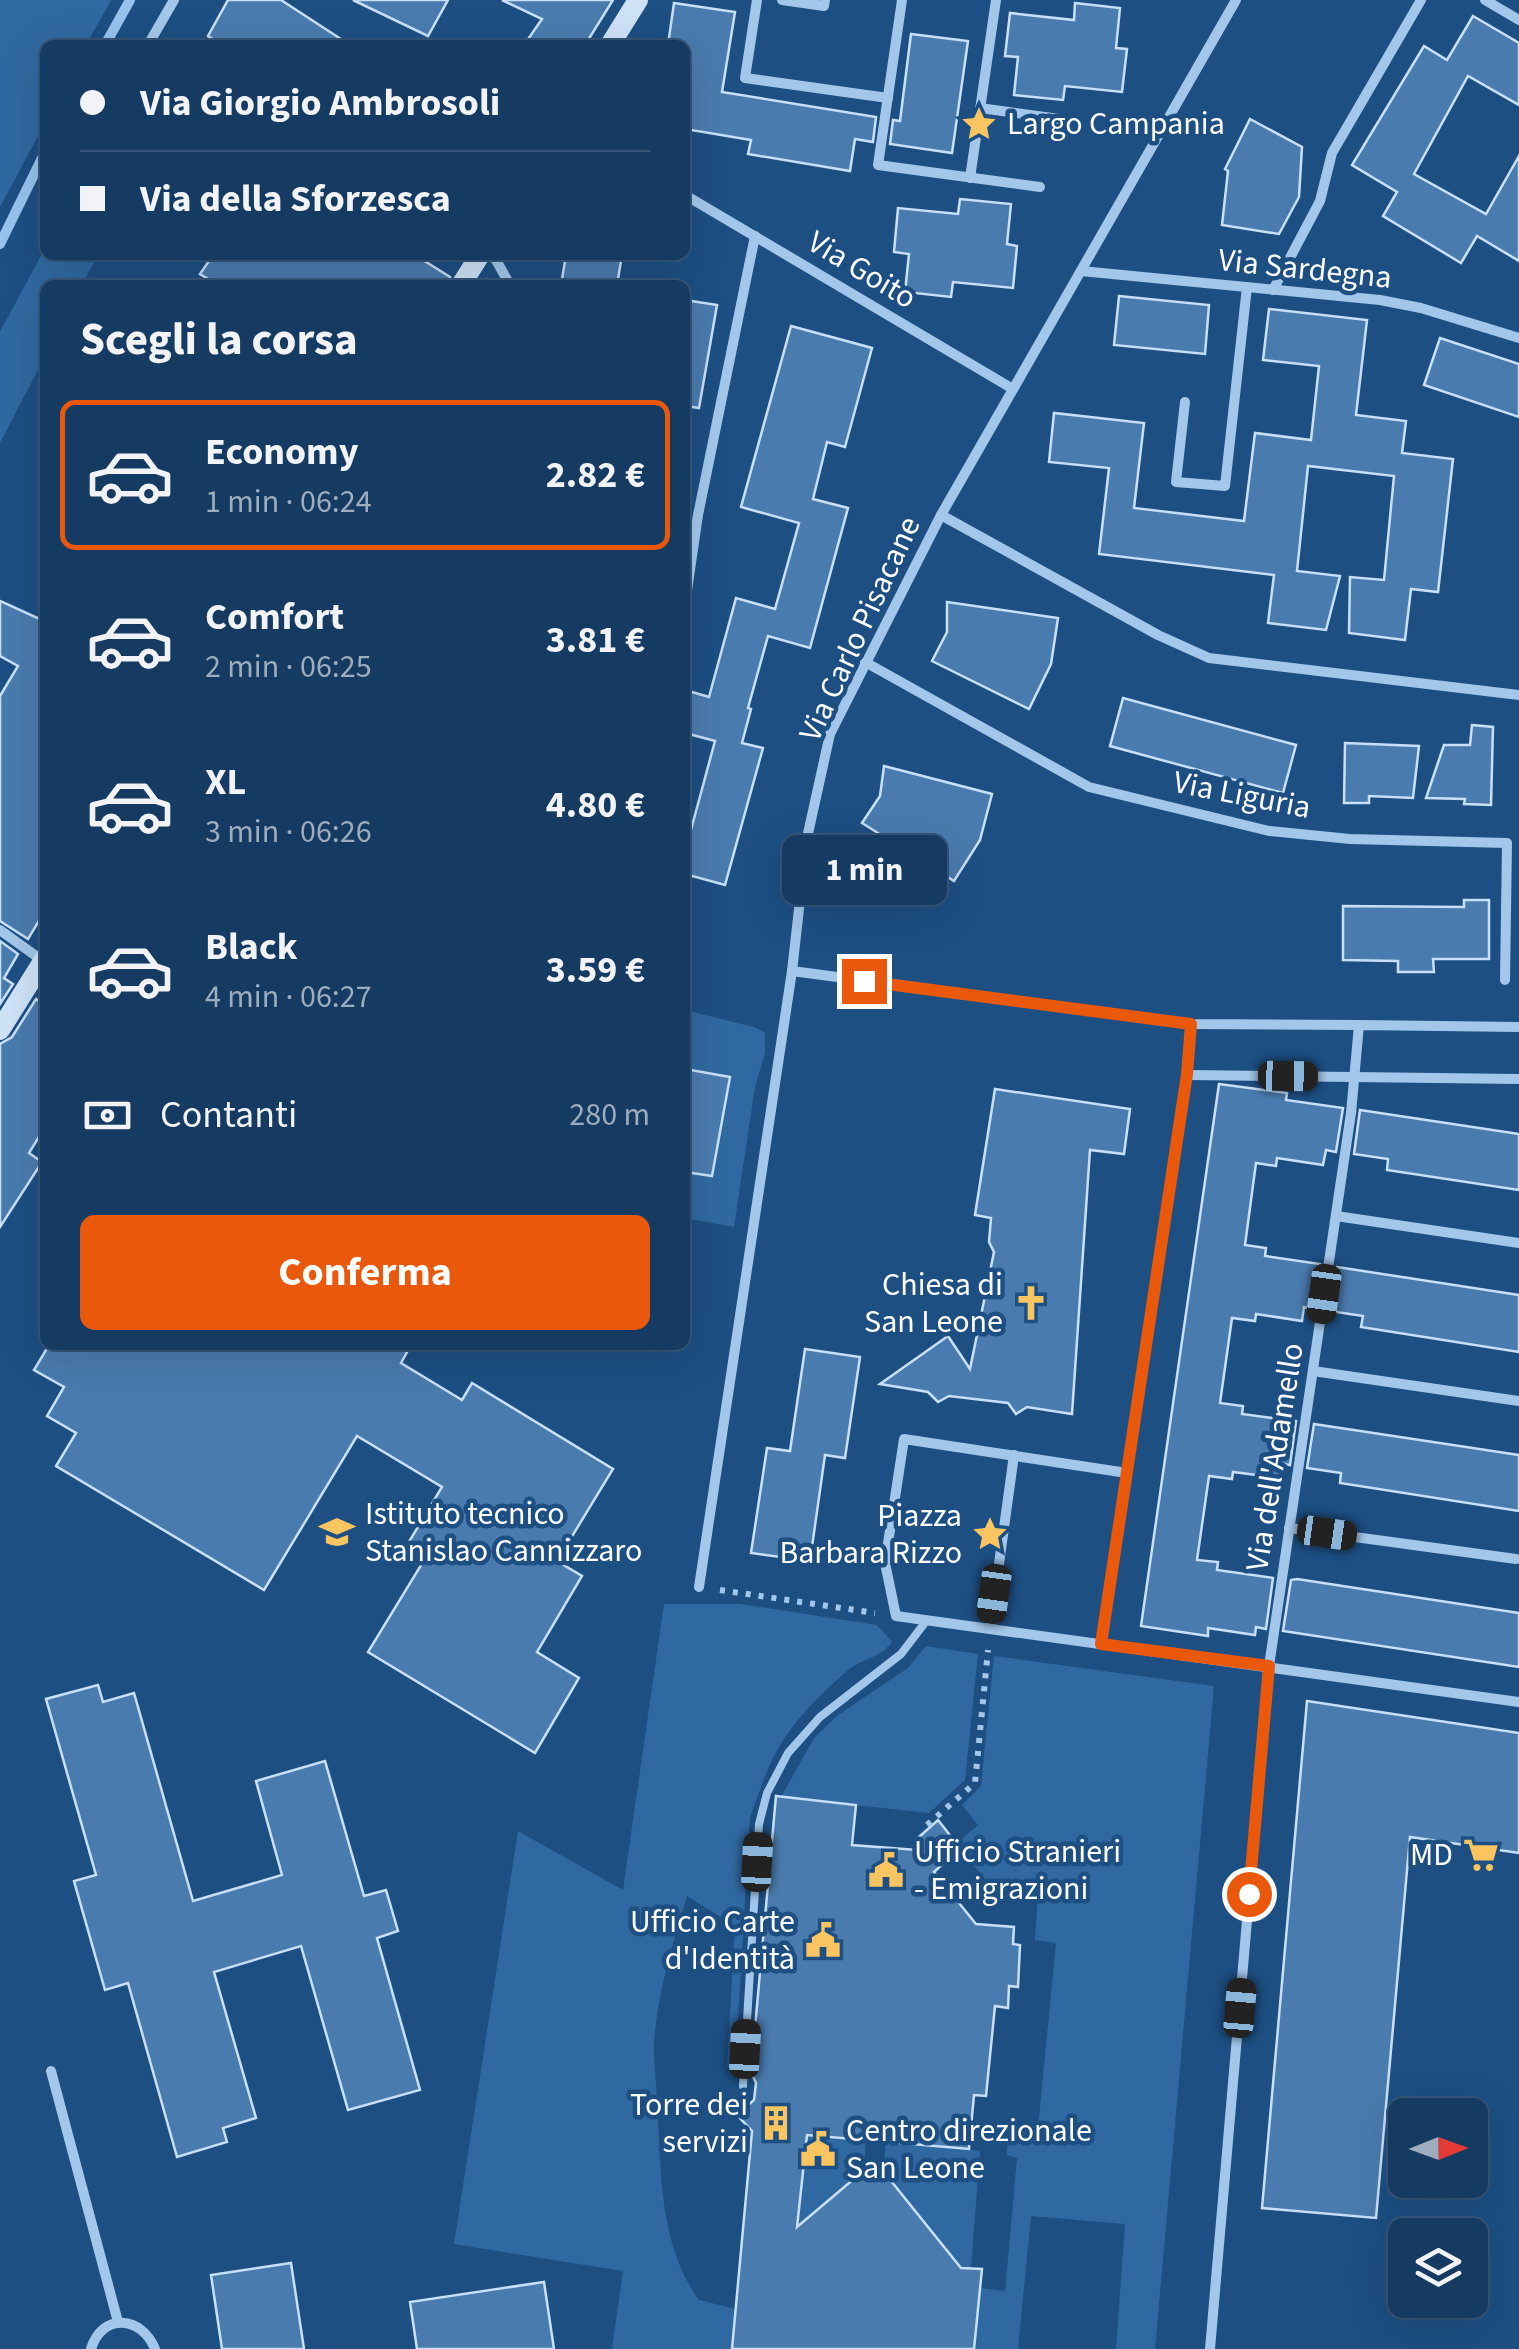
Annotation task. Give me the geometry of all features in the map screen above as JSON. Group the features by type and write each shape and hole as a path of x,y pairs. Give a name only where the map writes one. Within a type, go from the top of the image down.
{"main road":[{"path":"613,40 638,0"},
{"path":"0,1030 40,966"}],"street":[{"path":"151,40 174,0"},
{"path":"757,0 746,78 888,98"},
{"path":"782,0 824,6 825,0"},
{"path":"902,0 878,166 1040,187"},
{"path":"970,178 996,0"},
{"name":"Via Carlo Pisacane","path":"699,1587 792,971 808,838 830,734 941,515 1236,0"},
{"path":"1273,290 1320,201 1332,153 1421,0"},
{"path":"1486,0 1519,20"},
{"path":"980,108 1074,122"},
{"name":"Via Goito","path":"690,197 1014,389"},
{"path":"690,570 756,236"},
{"name":"Via Sardegna","path":"1081,271 1380,300 1421,308 1519,338"},
{"path":"1185,402 1176,482 1225,486 1246,287"},
{"path":"690,520 698,515"},
{"path":"941,515 1158,635 1209,658 1519,695"},
{"name":"Via Liguria","path":"865,662 1088,787 1269,831 1350,839 1507,844 1505,980"},
{"path":"0,930 40,957"},
{"path":"792,971 1191,1024 1519,1027"},
{"path":"1101,1644 1187,1074 1191,1024"},
{"name":"Via dell'Adamello","path":"1210,2349 1269,1666 1356,1076 1359,1025"},
{"path":"1187,1074 1519,1079"},
{"path":"1336,1216 1519,1243"},
{"path":"1313,1371 1519,1401"},
{"path":"1127,1473 904,1439 885,1563 896,1616 1519,1702"},
{"path":"990,1629 1014,1456"},
{"path":"1289,1528 1516,1559"},
{"path":"51,2071 118,2322"},
{"path":"91,2349 98,2332 118,2322 139,2329 155,2349"}],"lane":[{"path":"743,2086 759,1824 766,1794 788,1753 820,1718 902,1654 927,1620"}],"path":[{"path":"699,1587 896,1616"},
{"path":"927,1825 975,1783 990,1629"}],"shaded area":[{"path":"0,0 111,0 89,40 40,40 40,132 0,207"},
{"path":"40,257 95,260 85,280 40,280 40,366 0,443 0,332"},
{"path":"690,1011 765,1033 765,1053 755,1087 734,1227 690,1219"},
{"path":"664,1604 740,1604 877,1625 892,1642 847,1671 808,1708 772,1760 750,1817 735,2068 727,2067 735,1926 687,1896 664,1979 654,2056 664,2204 676,2255 699,2300 736,2309 732,2349 612,2349 623,2271 454,2244 518,1831 623,1890"},
{"path":"926,1646 978,1654 965,1780 929,1813 781,1797 814,1738 838,1715 908,1668"},
{"path":"994,1656 1214,1686 1155,2349 1116,2349 1125,2224 1031,2216 1018,2349 975,2349 980,2288 1005,2291 1017,2158 1007,2155 1008,2123 1038,2128 1056,1943 1035,1940 1038,1894 995,1891 956,1844 978,1825 962,1805 981,1786"},
{"path":"807,2135 866,2140 864,2170 770,2250"},
{"path":"886,2141 980,2151 971,2268 962,2268 883,2172"}],"building":[{"path":"228,0 281,0 342,40 214,40 208,36"},
{"path":"353,0 448,0 428,36"},
{"path":"502,0 613,0 588,40 527,40 542,19"},
{"path":"674,3 735,12 722,92 876,117 873,142 855,139 850,171 748,154 751,140 690,130 690,40 669,40"},
{"path":"1075,3 1120,8 1116,48 1127,49 1122,92 1065,86 1063,100 1014,95 1018,57 1005,56 1010,13 1074,20"},
{"path":"1473,16 1519,43 1519,105 1468,76 1414,174 1486,214 1519,156 1519,261 1477,236 1461,263 1383,216 1397,192 1352,165 1424,46 1447,60"},
{"path":"911,34 968,41 952,153 890,144 893,120 900,121"},
{"path":"1250,119 1302,147 1299,197 1279,234 1222,225 1228,171 1225,169"},
{"path":"960,199 1011,204 1007,244 1017,246 1013,288 953,282 951,297 905,292 909,254 894,252 898,208 958,214"},
{"path":"210,260 423,260 450,277 210,280 200,274"},
{"path":"565,260 621,260 618,280 562,280"},
{"path":"1119,296 1209,305 1205,354 1114,345"},
{"path":"690,301 717,305 699,408 690,407"},
{"path":"1269,309 1367,320 1356,415 1406,421 1402,453 1453,459 1438,592 1411,589 1405,640 1349,633 1350,577 1384,580 1394,476 1308,466 1297,571 1340,576 1326,630 1268,623 1274,575 1099,554 1109,468 1049,462 1054,413 1144,423 1134,508 1244,521 1255,433 1311,440 1319,366 1263,360"},
{"path":"791,326 872,348 845,447 827,442 813,499 848,508 810,648 768,636 748,708 751,709 742,743 763,748 725,885 690,875 690,834 715,741 690,734 690,691 709,697 736,598 775,609 799,523 741,507"},
{"path":"1440,338 1519,364 1519,417 1424,385"},
{"path":"0,601 40,619 40,919 28,939 0,921 0,696 18,666 0,656"},
{"path":"947,602 1058,618 1051,664 1029,709 932,661 947,632"},
{"path":"1123,698 1296,745 1283,793 1110,746"},
{"path":"1472,725 1493,727 1491,805 1464,804 1465,799 1426,798 1444,745 1470,745"},
{"path":"1345,743 1419,746 1413,798 1369,796 1369,803 1344,803"},
{"path":"884,766 992,794 980,840 954,881 862,823 880,796"},
{"path":"1464,900 1489,900 1489,959 1433,959 1434,972 1398,972 1398,961 1343,960 1343,906 1464,907"},
{"path":"0,941 18,954 4,978 13,984 0,1004"},
{"path":"36,999 40,1002 40,1135 29,1153 40,1161 40,1165 0,1227 0,1044 12,1037"},
{"path":"690,1070 730,1077 712,1176 690,1173"},
{"path":"1219,1084 1287,1093 1286,1100 1343,1108 1336,1152 1326,1150 1323,1165 1277,1158 1276,1166 1256,1163 1245,1245 1266,1248 1265,1256 1320,1264 1313,1309 1304,1307 1302,1321 1256,1314 1255,1321 1232,1318 1220,1403 1243,1406 1242,1414 1296,1421 1290,1465 1282,1464 1280,1478 1233,1472 1232,1479 1209,1476 1197,1560 1218,1562 1217,1570 1273,1578 1266,1629 1256,1627 1255,1635 1208,1628 1208,1636 1141,1626"},
{"path":"995,1089 1130,1109 1124,1154 1090,1150 1072,1414 1027,1407 1016,1414 1008,1403 949,1396 938,1402 928,1392 880,1384 948,1336 970,1369 994,1252 989,1242 991,1218 975,1215"},
{"path":"1360,1110 1519,1134 1519,1190 1387,1170 1388,1159 1354,1154"},
{"path":"1337,1267 1519,1295 1519,1352 1361,1327 1363,1316 1330,1311"},
{"path":"805,1349 860,1357 845,1458 825,1455 810,1561 751,1553 767,1448 790,1451"},
{"path":"46,1350 408,1350 401,1363 462,1400 472,1383 613,1469 557,1561 582,1576 537,1652 579,1678 535,1753 368,1652 423,1562 404,1550 442,1487 357,1436 264,1590 56,1466 76,1433 47,1416 64,1387 34,1370"},
{"path":"1314,1424 1519,1455 1519,1511 1340,1483 1341,1473 1307,1468"},
{"path":"1291,1580 1519,1613 1519,1667 1283,1631"},
{"path":"98,1685 103,1702 134,1693 193,1901 282,1875 256,1781 325,1761 364,1896 386,1890 398,1931 377,1938 420,2090 348,2110 301,1946 214,1972 256,2118 223,2128 227,2142 177,2157 128,1983 105,1990 74,1881 96,1875 46,1699"},
{"path":"1307,1701 1519,1733 1519,1853 1410,1837 1376,2218 1262,2208"},
{"path":"776,1796 856,1805 852,1845 917,1850 919,1837 938,1820 953,1839 951,1853 955,1853 934,1872 976,1924 1014,1927 1013,1944 1020,1945 1018,1987 1009,1986 1008,2008 995,2006 986,2096 974,2095 969,2149 807,2135 797,2227 875,2161 961,2268 982,2269 974,2349 732,2349 752,2131 737,2115 754,2100 756,2083 751,2072"},
{"path":"291,2263 304,2349 222,2349 211,2275"},
{"path":"544,2282 554,2349 417,2349 410,2302"}],"waterway":[{"path":"108,40 130,0"},
{"path":"0,244 40,162"}],"place":[{"name":"Largo Campania","path":"979,124"},
{"name":"Chiesa di San Leone","path":"1031,1303"},
{"name":"Istituto tecnico Stanislao Cannizzaro","path":"337,1532"},
{"name":"Piazza Barbara Rizzo","path":"990,1534"},
{"name":"MD","path":"1481,1855"},
{"name":"Ufficio Stranieri - Emigrazioni","path":"886,1870"},
{"name":"Ufficio Carte d'Identità","path":"823,1940"},
{"name":"Torre dei servizi","path":"776,2123"},
{"name":"Centro direzionale San Leone","path":"818,2149"}],"route":[{"path":"864,981 1191,1024 1187,1074 1101,1644 1269,1666 1249,1894"}]}
